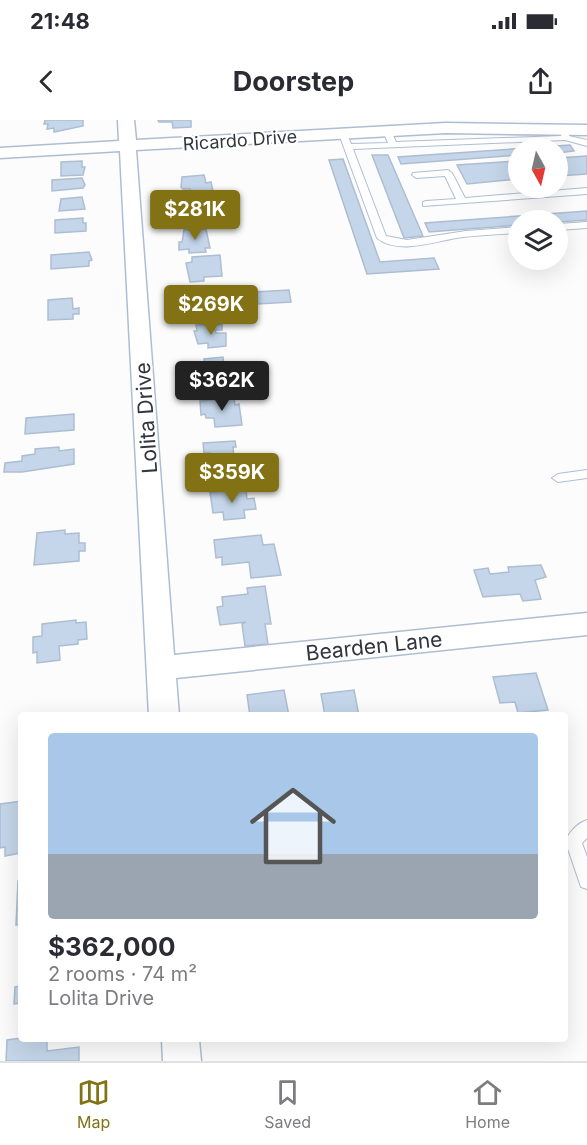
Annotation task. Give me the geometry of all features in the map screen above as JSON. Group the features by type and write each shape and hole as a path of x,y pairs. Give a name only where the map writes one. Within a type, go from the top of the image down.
{"street":[{"name":"Lolita Drive","path":"126,120 164,712"},
{"name":"Ricardo Drive","path":"0,153 128,146 345,141 390,138 492,124 535,124 566,133 587,130"},
{"name":"Bearden Lane","path":"162,668 587,624"},
{"path":"181,1042 182,1061"}],"lane":[{"path":"390,138 566,133 587,143"},
{"path":"345,141 382,238 393,244 508,231"},
{"path":"416,175 448,173 462,201"},
{"path":"426,204 587,191"},
{"path":"568,226 587,225"},
{"path":"558,478 587,474"},
{"path":"587,827 573,841 587,881"}],"building":[{"path":"45,120 83,120 83,126 54,132 54,128 47,129 48,124 44,124"},
{"path":"158,120 191,120 191,127 173,128 172,122 159,122"},
{"path":"568,145 570,145 574,151 568,152"},
{"path":"508,150 508,156 401,164 398,157"},
{"path":"372,155 388,155 423,236 404,238"},
{"path":"587,156 587,174 568,175 568,157"},
{"path":"343,159 380,262 434,258 439,269 367,274 329,160"},
{"path":"82,161 82,167 85,167 83,175 61,176 61,162"},
{"path":"508,162 508,180 467,184 457,165"},
{"path":"204,175 206,183 211,182 213,191 191,193 190,189 181,187 182,177"},
{"path":"82,178 85,185 83,188 52,191 52,180"},
{"path":"82,197 85,209 59,211 61,199"},
{"path":"207,201 210,218 206,218 207,222 192,223 191,215 196,215 195,212 185,213 182,203"},
{"path":"587,211 587,220 568,221 568,212"},
{"path":"508,217 508,226 429,232 425,223"},
{"path":"83,218 86,231 55,233 55,220"},
{"path":"206,229 210,248 205,248 206,252 189,253 189,249 179,250 179,242 182,242 184,230"},
{"path":"89,252 92,260 89,261 89,266 51,269 51,255"},
{"path":"220,255 222,276 204,277 204,281 190,282 186,263 192,262 192,257"},
{"path":"217,290 218,296 221,295 223,311 205,312 206,317 182,319 181,307 193,306 190,305 189,298 193,297 192,292"},
{"path":"289,290 291,302 257,304 255,292"},
{"path":"72,298 73,309 79,308 79,314 73,314 73,319 48,320 48,300"},
{"path":"222,324 222,330 215,330 216,333 226,333 226,346 208,348 208,343 198,344 194,331 197,331 196,325"},
{"path":"223,357 224,365 220,367 251,365 255,381 196,386 193,366 205,365 204,359"},
{"path":"234,398 235,405 239,404 242,425 215,427 214,418 206,418 205,414 201,415 200,401"},
{"path":"74,414 74,430 25,434 26,418"},
{"path":"235,441 234,460 224,461 225,465 240,463 241,470 221,472 221,462 211,463 210,453 204,453 203,443"},
{"path":"59,447 59,451 74,449 74,464 22,472 4,472 5,463 22,461 22,456 35,454 35,449"},
{"path":"246,489 247,499 254,498 256,509 244,510 245,518 224,520 223,512 213,513 210,492"},
{"path":"65,530 65,534 79,533 79,543 85,543 85,551 79,551 79,561 34,565 37,533"},
{"path":"261,535 263,545 274,544 281,575 251,578 249,562 222,565 222,557 216,558 214,540"},
{"path":"541,565 546,577 535,580 541,599 523,601 520,594 483,597 474,570 488,568 490,574 509,572 508,567"},
{"path":"265,586 271,624 265,624 268,644 245,646 242,624 246,622 220,625 217,607 223,606 222,597 248,594 247,588"},
{"path":"76,620 76,623 86,622 87,639 78,640 78,644 59,646 60,660 37,663 37,652 33,653 33,637 42,636 42,624"},
{"path":"536,673 548,710 518,712 515,702 500,703 493,677"},
{"path":"284,690 288,712 249,712 247,695"},
{"path":"354,690 358,712 324,712 321,694"},
{"path":"18,801 18,854 5,856 5,847 0,848 0,804"},
{"path":"18,881 18,925 16,925"},
{"path":"18,986 18,1003 14,1004 15,987"},
{"path":"18,1038 18,1042 47,1042 47,1051 79,1047 79,1061 6,1061 7,1040"}]}
